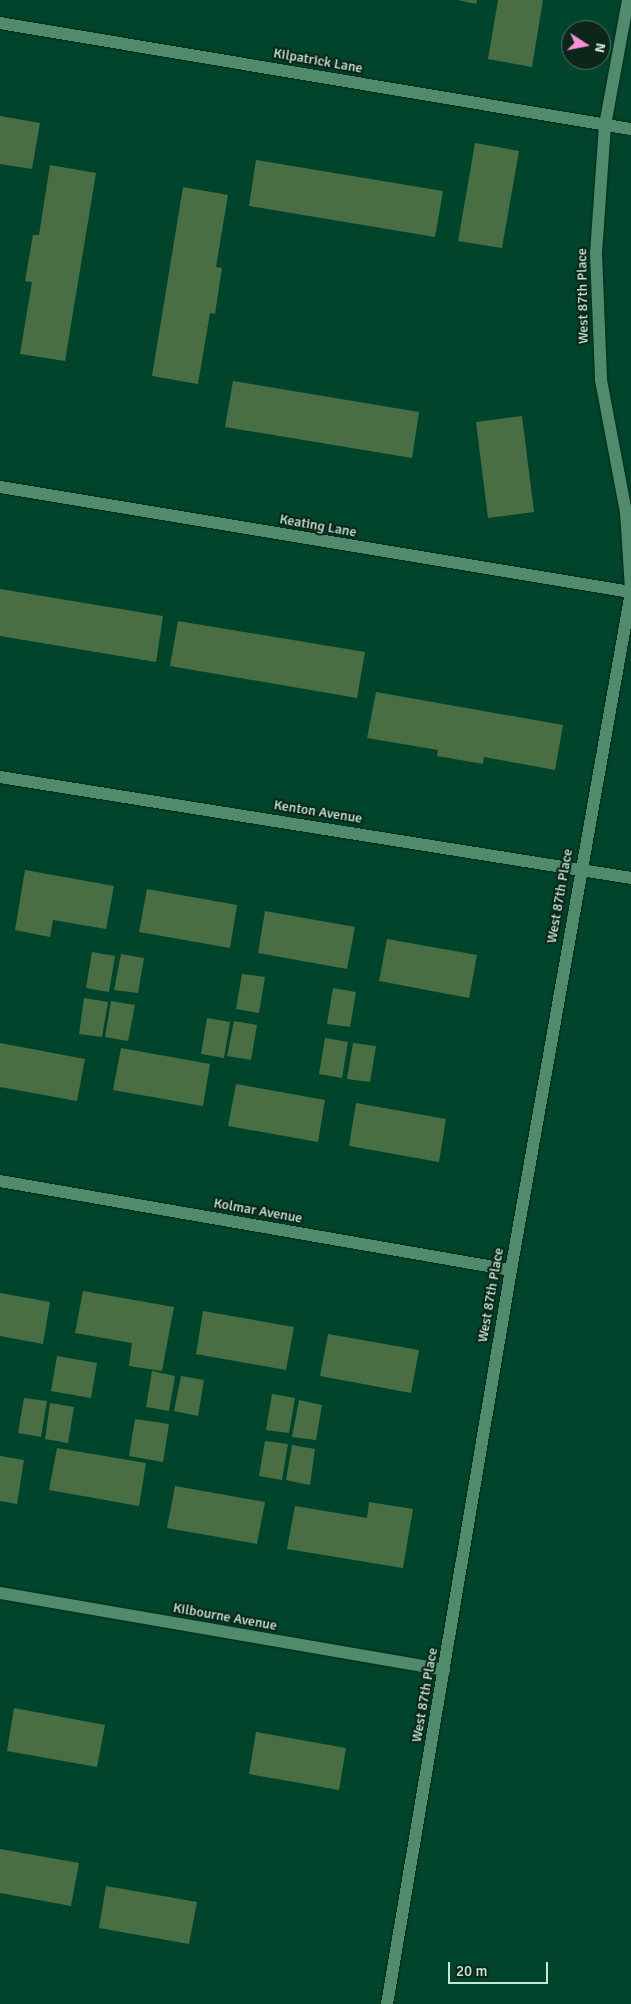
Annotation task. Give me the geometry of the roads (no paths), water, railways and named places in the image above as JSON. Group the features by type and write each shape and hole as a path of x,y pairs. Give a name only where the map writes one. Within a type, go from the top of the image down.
{"street":[{"name":"West 87th Place","path":"387,2004 510,1270 631,591 630,548 601,380 596,312 599,186 605,125 628,0"},
{"name":"Kilpatrick Lane","path":"0,23 631,129"},
{"name":"Keating Lane","path":"0,487 631,591"},
{"name":"Kenton Avenue","path":"0,777 631,878"},
{"name":"Kolmar Avenue","path":"0,1181 510,1270"},
{"name":"Kilbourne Avenue","path":"0,1593 444,1670"}]}
